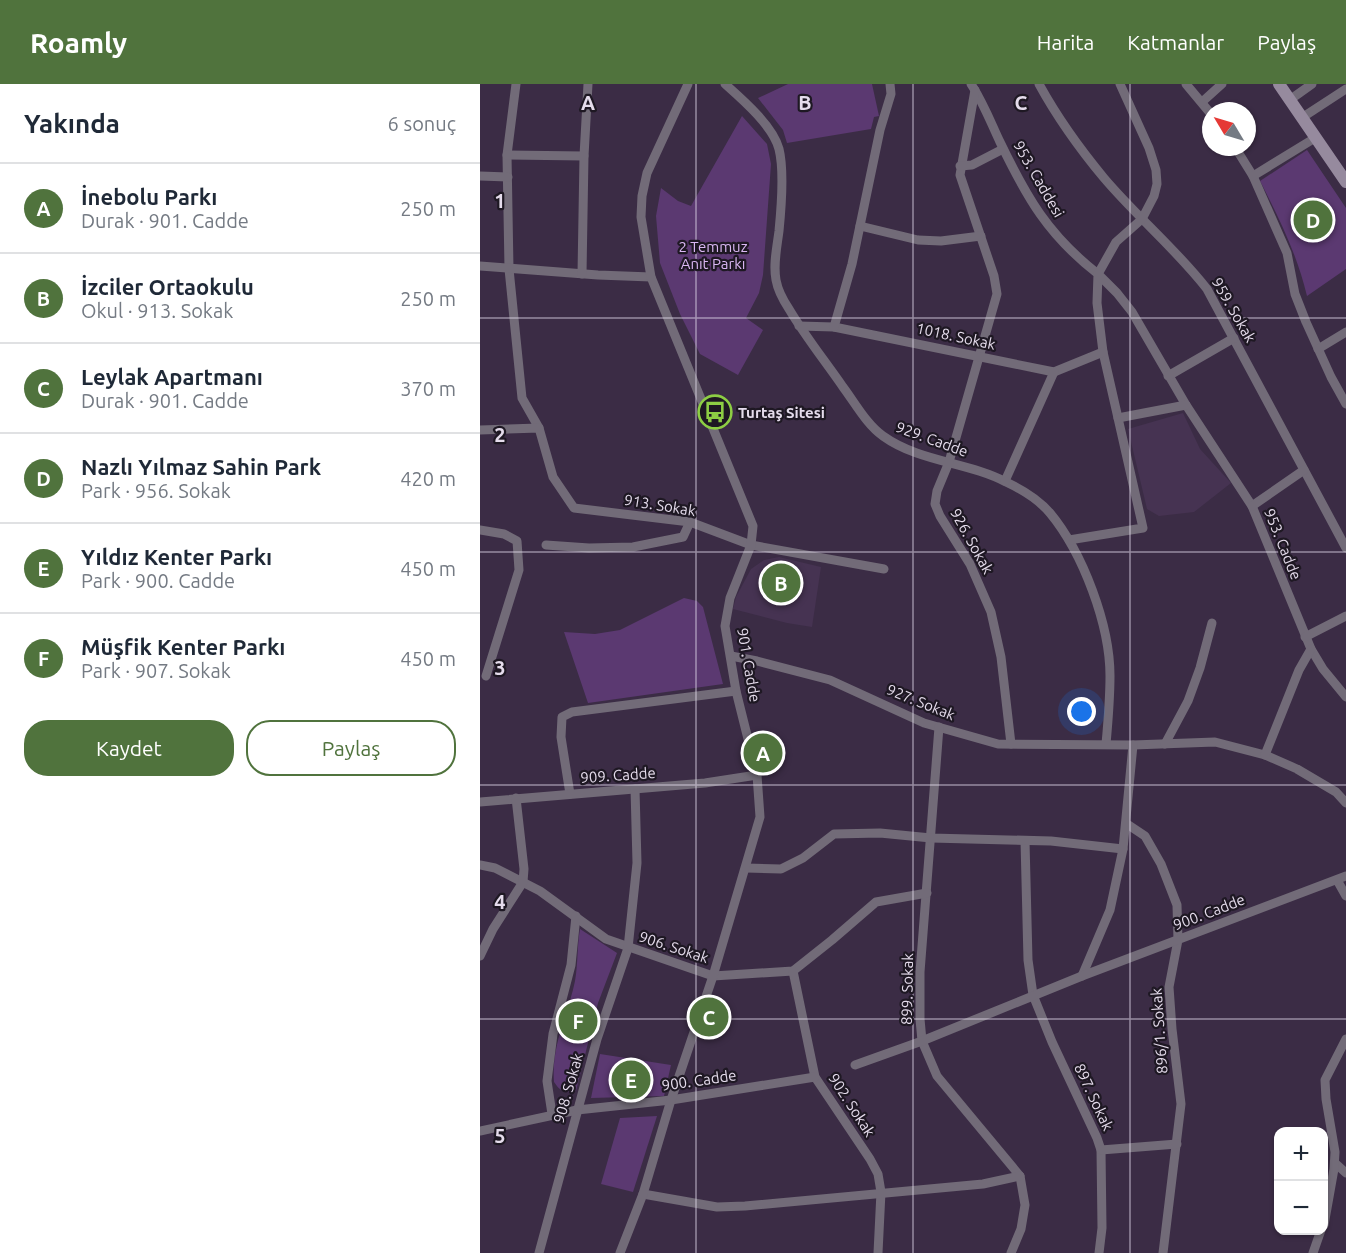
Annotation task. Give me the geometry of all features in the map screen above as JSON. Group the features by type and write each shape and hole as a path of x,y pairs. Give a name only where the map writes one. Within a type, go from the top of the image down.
{"main road":[{"path":"1279,84 1346,182"}],"street":[{"name":"913. Sokak","path":"516,84 507,155 509,269 522,398 539,428 553,477 574,508 690,522 750,545 884,569"},
{"path":"582,274 588,84"},
{"name":"901. Cadde","path":"620,1253 643,1194 671,1100 713,976 760,817 757,775 736,692 725,626 730,598 750,545 753,526 651,277 641,217 642,196 648,173 688,84"},
{"name":"929. Cadde","path":"725,84 761,120 773,135 779,149 781,168 779,227 774,265 780,295 799,326 854,403 881,435 916,452 1005,481 1033,498 1050,512 1069,540 1093,591 1105,630 1110,675 1106,744"},
{"path":"834,327 852,264 880,130 891,94 890,84"},
{"name":"959. Sokak","path":"1039,84 1050,104 1104,178 1201,282 1234,338 1346,548"},
{"path":"1069,540 1143,528 1103,352 1097,303 1098,274 1116,242 1142,219 1158,184 1156,170 1120,84"},
{"path":"1186,84 1202,102 1222,84"},
{"path":"1290,99 1312,84"},
{"path":"973,87 960,166 972,165 1003,149"},
{"name":"953. Caddesi","path":"973,87 1020,183 1049,228 1075,256 1098,274"},
{"path":"1303,117 1346,89"},
{"path":"1253,176 1315,138"},
{"path":"507,155 584,156"},
{"path":"1241,156 1253,176 1287,253 1295,294 1318,349 1346,404"},
{"name":"926. Sokak","path":"960,166 962,184 994,276 997,294 935,504 970,564 991,612 1001,657 1011,744"},
{"path":"480,176 508,177"},
{"path":"860,226 918,240 941,241 981,236"},
{"path":"480,266 651,277"},
{"name":"953. Cadde","path":"1098,274 1117,293 1131,312 1186,405 1252,506 1305,637 1323,669 1346,697"},
{"name":"1018. Sokak","path":"799,326 834,327 1054,372"},
{"path":"1318,349 1346,332"},
{"path":"1168,376 1234,338"},
{"path":"1005,481 1054,372 1103,352"},
{"path":"1118,418 1186,405"},
{"path":"480,430 539,428"},
{"path":"1252,506 1304,470"},
{"path":"546,546 633,547 683,537 690,522"},
{"path":"480,530 504,534 517,541 519,570 486,676"},
{"path":"1305,637 1346,616"},
{"path":"1165,744 1188,701 1200,669 1212,623"},
{"path":"1265,755 1299,670 1311,649"},
{"name":"927. Sokak","path":"731,656 830,680 924,723 998,744 1133,745 1215,742 1265,755 1297,769 1336,792 1346,803"},
{"path":"570,794 561,737 562,717 572,712 736,692"},
{"name":"899. Sokak","path":"939,727 920,972 922,1041 937,1076 1020,1176"},
{"path":"1082,976 1110,910 1127,824 1133,745"},
{"name":"909. Cadde","path":"480,802 705,783 757,775"},
{"name":"908. Sokak","path":"539,1253 577,1110 609,1002 628,948 637,863 635,789"},
{"path":"480,956 493,929 523,882 524,869 516,798"},
{"name":"896/1. Sokak","path":"1127,824 1145,836 1161,864 1177,904 1178,940 1169,987 1181,1104 1163,1253"},
{"path":"746,868 781,869 803,858 834,834 880,833 1123,849"},
{"name":"897. Sokak","path":"1025,841 1028,960 1033,995 1101,1150 1102,1228 1099,1253"},
{"name":"906. Sokak","path":"480,866 495,868 540,891 606,939 628,948 713,976 794,971"},
{"path":"1341,878 1346,896"},
{"name":"900. Cadde","path":"855,1065 1341,878"},
{"path":"794,971 876,902 927,892"},
{"path":"552,1114 547,1081 553,1034 571,965 576,916"},
{"name":"902. Sokak","path":"794,971 815,1077 878,1174 881,1192 878,1253"},
{"path":"1328,1199 1335,1152 1325,1080 1346,1038"},
{"name":"900. Cadde","path":"480,1131 552,1114 671,1100 815,1077"},
{"path":"1101,1150 1177,1144"},
{"path":"1335,1163 1346,1173"},
{"path":"643,1194 717,1207 745,1206 983,1184 1020,1176 1025,1205 1021,1229 1011,1253"},
{"path":"1313,1253 1320,1235"}],"shaded area":[{"path":"1183,413 1200,449 1231,483 1194,512 1159,516 1147,509 1128,429"},
{"path":"779,557 821,567 812,627 733,609 736,597 751,569 764,560"}],"green space":[{"path":"788,84 872,84 879,116 874,117 871,129 787,143 783,130 758,98"},
{"name":"2 Temmuz Anıt Parkı","path":"742,116 767,144 771,164 763,275 759,293 746,318 763,330 738,375 700,354 680,314 660,263 656,216 661,188 678,201 691,206"},
{"path":"1307,150 1346,208 1346,269 1307,296 1293,251 1260,181"},
{"path":"684,598 697,601 703,607 723,684 588,703 564,632 595,634 620,630"},
{"path":"580,929 617,953 598,1003 576,1091 566,1092 554,1082 555,1055 575,981"},
{"path":"600,1054 671,1065 664,1096 591,1098"},
{"path":"657,1116 633,1192 601,1184 620,1118"}],"place":[{"name":"Nazlı Yılmaz Sahin Park","path":"1313,220"},
{"name":"Turtaş Sitesi","path":"715,412"},
{"name":"İzciler Ortaokulu","path":"781,583"},
{"name":"İnebolu Parkı","path":"763,753"},
{"name":"Leylak Apartmanı","path":"709,1017"},
{"name":"Müşfik Kenter Parkı","path":"578,1021"},
{"name":"Yıldız Kenter Parkı","path":"631,1080"}]}
